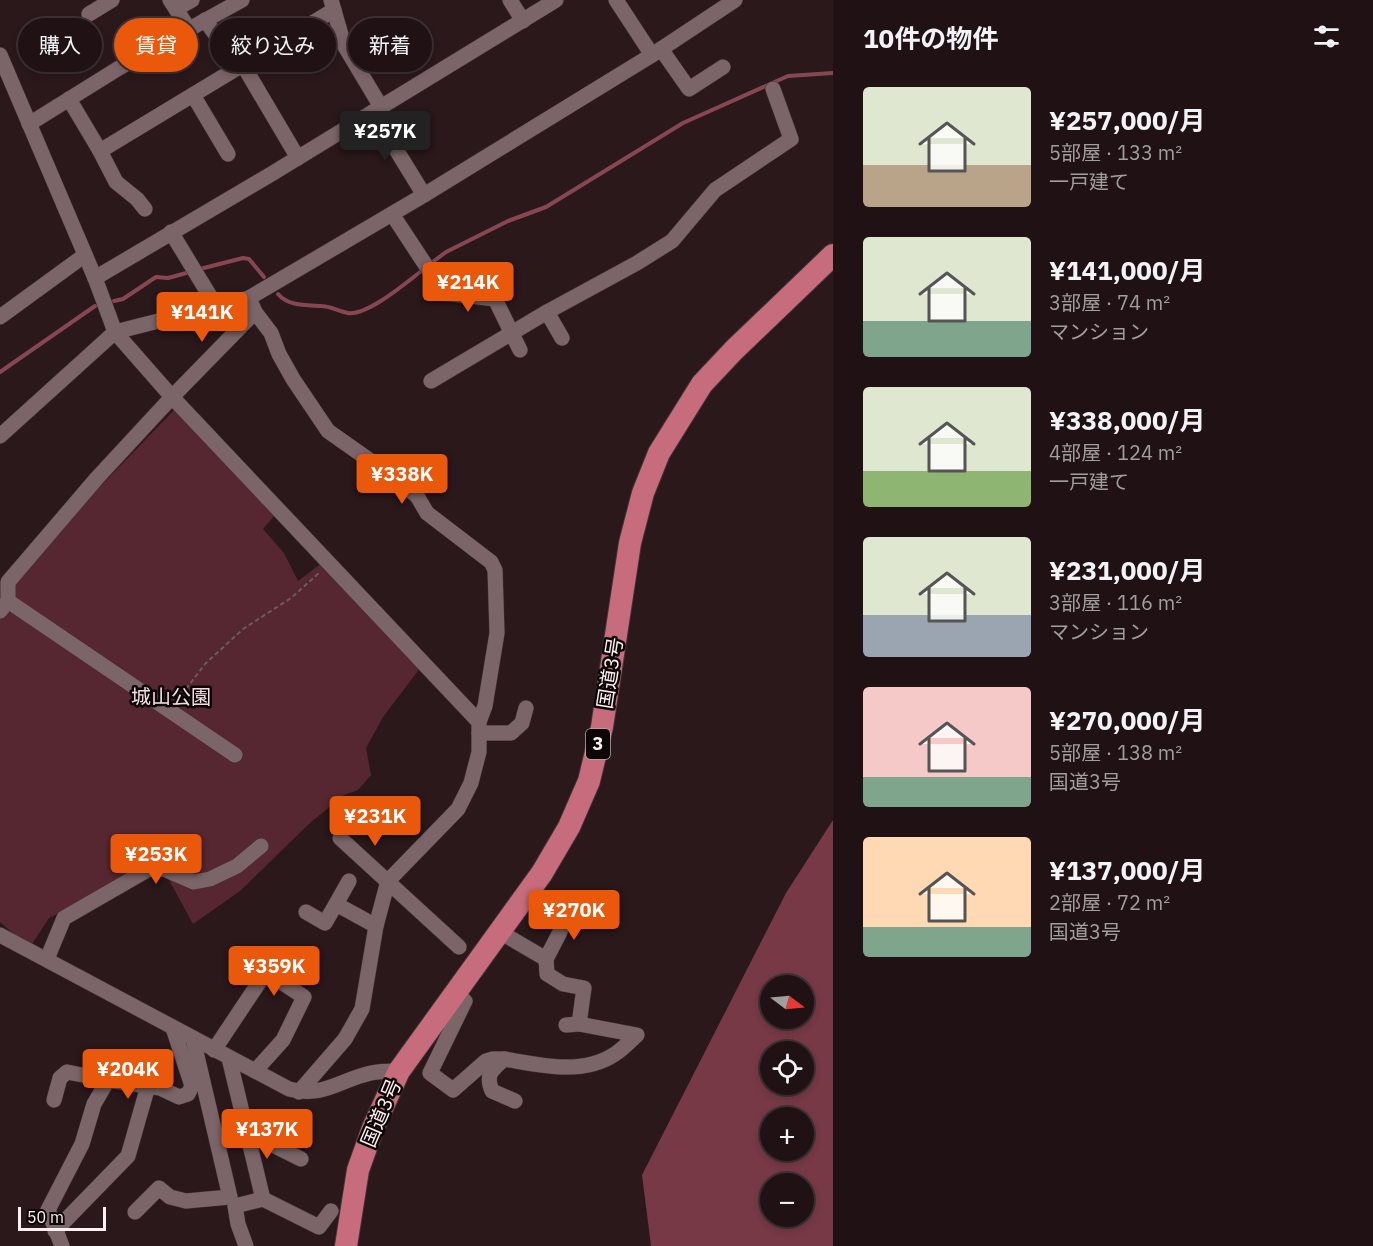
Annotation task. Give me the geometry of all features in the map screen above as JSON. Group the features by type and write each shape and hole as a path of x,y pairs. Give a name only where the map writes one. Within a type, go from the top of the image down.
{"highway":[{"name":"国道3号","path":"346,1244 358,1170 373,1128 399,1071 542,873 569,827 589,781 602,727 630,543 643,493 659,453 702,384 833,255"}],"street":[{"path":"89,14 112,0"},
{"path":"182,18 173,5 192,0"},
{"path":"198,24 242,0"},
{"path":"510,0 523,21"},
{"path":"95,278 298,158 556,0"},
{"path":"616,0 656,52 689,89 723,67"},
{"path":"235,755 4,606 8,582 97,478 172,397 252,305 392,214 656,52 735,0"},
{"path":"313,18 333,5 344,45 424,195"},
{"path":"205,20 210,26"},
{"path":"0,56 95,278 114,333 331,564 479,727 511,733 522,723 526,708"},
{"path":"29,124 114,71"},
{"path":"100,151 231,72"},
{"path":"245,72 298,158"},
{"path":"431,381 672,241 715,190 791,139 773,89"},
{"path":"193,95 228,154"},
{"path":"69,99 116,182 137,199 145,209"},
{"path":"392,214 444,293 495,299 520,350"},
{"path":"171,232 216,306"},
{"path":"0,317 85,255"},
{"path":"0,436 114,333 216,306 252,305"},
{"path":"252,305 271,333 279,354 304,399 328,431 417,496 427,513 490,562 495,570 497,633 485,706 479,727 479,752 471,783 458,809 388,881 376,926 362,1009 345,1039 299,1092"},
{"path":"547,312 562,338"},
{"path":"340,838 459,947"},
{"path":"47,959 64,918 149,869 164,869 194,882 210,879 237,866 261,846"},
{"path":"306,912 325,923 349,881"},
{"path":"336,904 376,926"},
{"path":"456,993 465,1001 430,1073 453,1090 486,1061 493,1059 557,1067 590,1065 615,1054 637,1035 573,1024 584,988 563,984 547,974 546,959 560,932 568,908"},
{"path":"500,932 546,959"},
{"path":"0,935 289,1089 299,1092 318,1092 371,1073 399,1071"},
{"path":"214,1050 266,972 304,997 283,1040 255,1071"},
{"path":"54,1100 60,1078 67,1072 160,1088 179,1097 188,1094 192,1086 172,1028"},
{"path":"192,1038 238,1224 246,1246"},
{"path":"229,1058 263,1199"},
{"path":"504,1059 491,1071 488,1082 492,1091 515,1101"},
{"path":"56,1241 48,1210 82,1144 94,1104 108,1080"},
{"path":"56,1241 128,1156 148,1086"},
{"path":"247,1132 301,1159"},
{"path":"135,1212 159,1188 171,1197 186,1201 263,1199 319,1227 331,1211"}],"path":[{"path":"170,711 205,664 243,629 291,598 331,564"}],"green space":[{"name":"城山公園","path":"177,407 280,509 263,529 284,553 298,581 323,562 424,663 383,717 366,748 371,775 358,790 344,795 310,823 240,891 193,924 163,869 149,869 49,918 32,944 17,937 0,922 0,612 8,582"}],"shaded area":[{"path":"833,820 833,1246 651,1246 642,1175 786,893"}],"waterway":[{"path":"430,264 446,252 508,221 546,207 683,123 788,76 833,73"},
{"path":"200,269 243,258 249,259 264,277"},
{"path":"278,294 287,301 297,304 324,306 348,313 356,312 377,304 424,269"},
{"path":"114,301 123,299 156,277 168,278 190,272"},
{"path":"0,372 95,306"}]}
